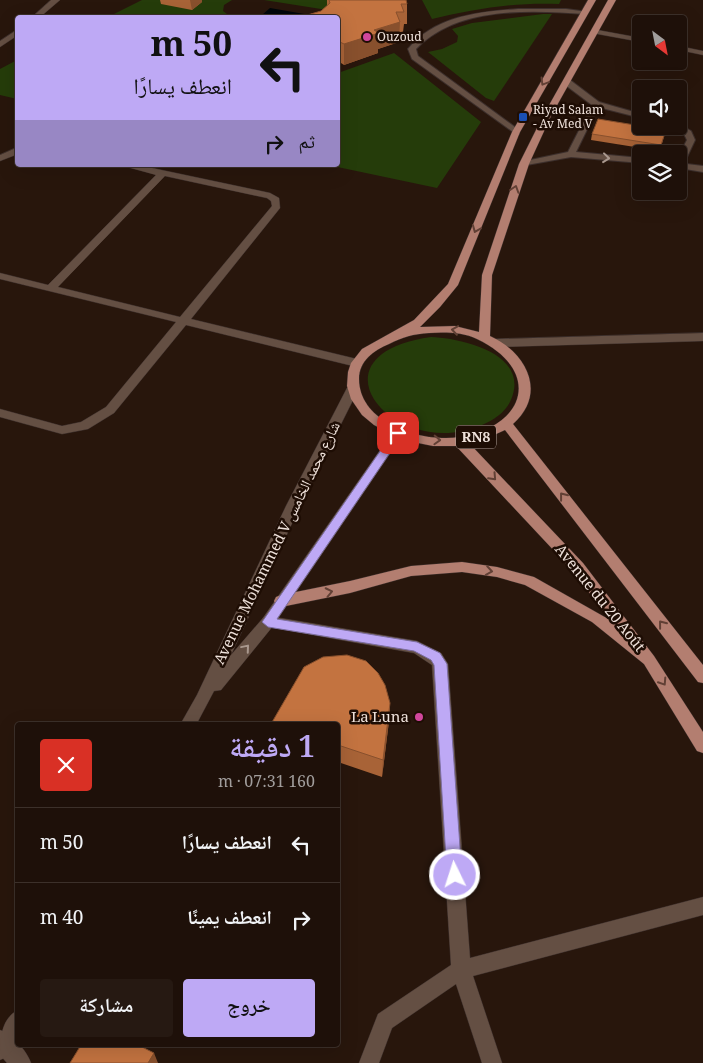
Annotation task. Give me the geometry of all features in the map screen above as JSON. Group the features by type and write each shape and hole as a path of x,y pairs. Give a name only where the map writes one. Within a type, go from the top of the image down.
{"main road":[{"name":"RN8","path":"357,363 368,350 384,340 403,332 436,306 453,286 516,132 592,0"},
{"path":"484,338 487,275 524,164 547,116 612,0"},
{"name":"RN8","path":"353,388 360,405 370,416 398,433 427,440 459,441 493,432 507,424 524,404 527,382 516,361 496,343 484,338 444,329 403,332"},
{"path":"353,388 353,375 357,363"},
{"name":"RN8","path":"507,424 703,677"},
{"name":"Avenue du 20 Août","path":"459,441 578,566 649,660 703,746"},
{"path":"282,601 350,587 411,571 462,567 497,572 529,581 597,618 649,660"}],"street":[{"path":"38,15 56,0"},
{"path":"595,31 632,38"},
{"path":"0,45 15,33"},
{"path":"688,50 703,53"},
{"path":"0,158 15,151"},
{"path":"0,413 62,430 84,426 110,410 277,206 276,200 270,196 134,167"},
{"path":"51,288 163,173"},
{"path":"0,276 357,363"},
{"path":"496,343 703,337"},
{"name":"Avenue Mohammed V شارع محمد الخامس","path":"190,722 203,699 293,506 353,388"},
{"name":"Avenue Mohammed V شارع محمد الخامس","path":"203,699 268,622 398,433"},
{"path":"268,622 417,647 436,656 440,664 461,970 492,1063"},
{"path":"369,1063 385,1021 461,970 703,906"},
{"path":"15,1024 1,1044 22,1063"}],"lane":[{"path":"516,132 415,57 412,49 425,36 444,25 478,16 531,10 585,12"},
{"path":"567,82 596,104 632,114"},
{"path":"571,154 596,104"},
{"path":"687,132 691,140 687,149"},
{"path":"524,164 571,154 632,160"},
{"path":"687,167 703,170"}],"green space":[{"path":"142,0 232,0 224,5 223,11 232,15 112,15"},
{"path":"264,0 336,0 340,12"},
{"path":"422,0 561,0 559,4 495,7 432,19"},
{"path":"552,14 494,101 486,98 428,52 442,49 457,42 458,36 452,29 472,23"},
{"path":"394,53 481,122 437,188 337,167 340,167 340,72"},
{"path":"15,61 15,99 0,95 0,69"},
{"path":"431,337 472,344 500,358 509,368 514,380 511,400 501,413 482,425 450,433 419,430 394,419 376,402 368,383 373,364 393,348"}],"shaded area":[{"path":"270,8 310,15 262,15"}],"building":[{"path":"329,0 406,0 407,4 401,4 404,12 396,12 400,22 374,30 379,33 344,44 340,42 340,15 307,15 321,11 330,3"},
{"path":"598,119 632,124 632,135 664,135 661,145 592,134"},
{"path":"347,655 366,661 378,673 385,685 390,703 383,760 340,746 340,722 272,722 304,667 323,657"},
{"path":"80,1047 142,1047 154,1053 148,1063 70,1063"}],"place":[{"name":"Ouzoud","path":"367,37"},
{"name":"Riyad Salam - Av Med V","path":"523,117"},
{"name":"La Luna","path":"419,717"}],"route":[{"path":"398,433 268,622 417,647 436,656 440,664 455,875"}]}
